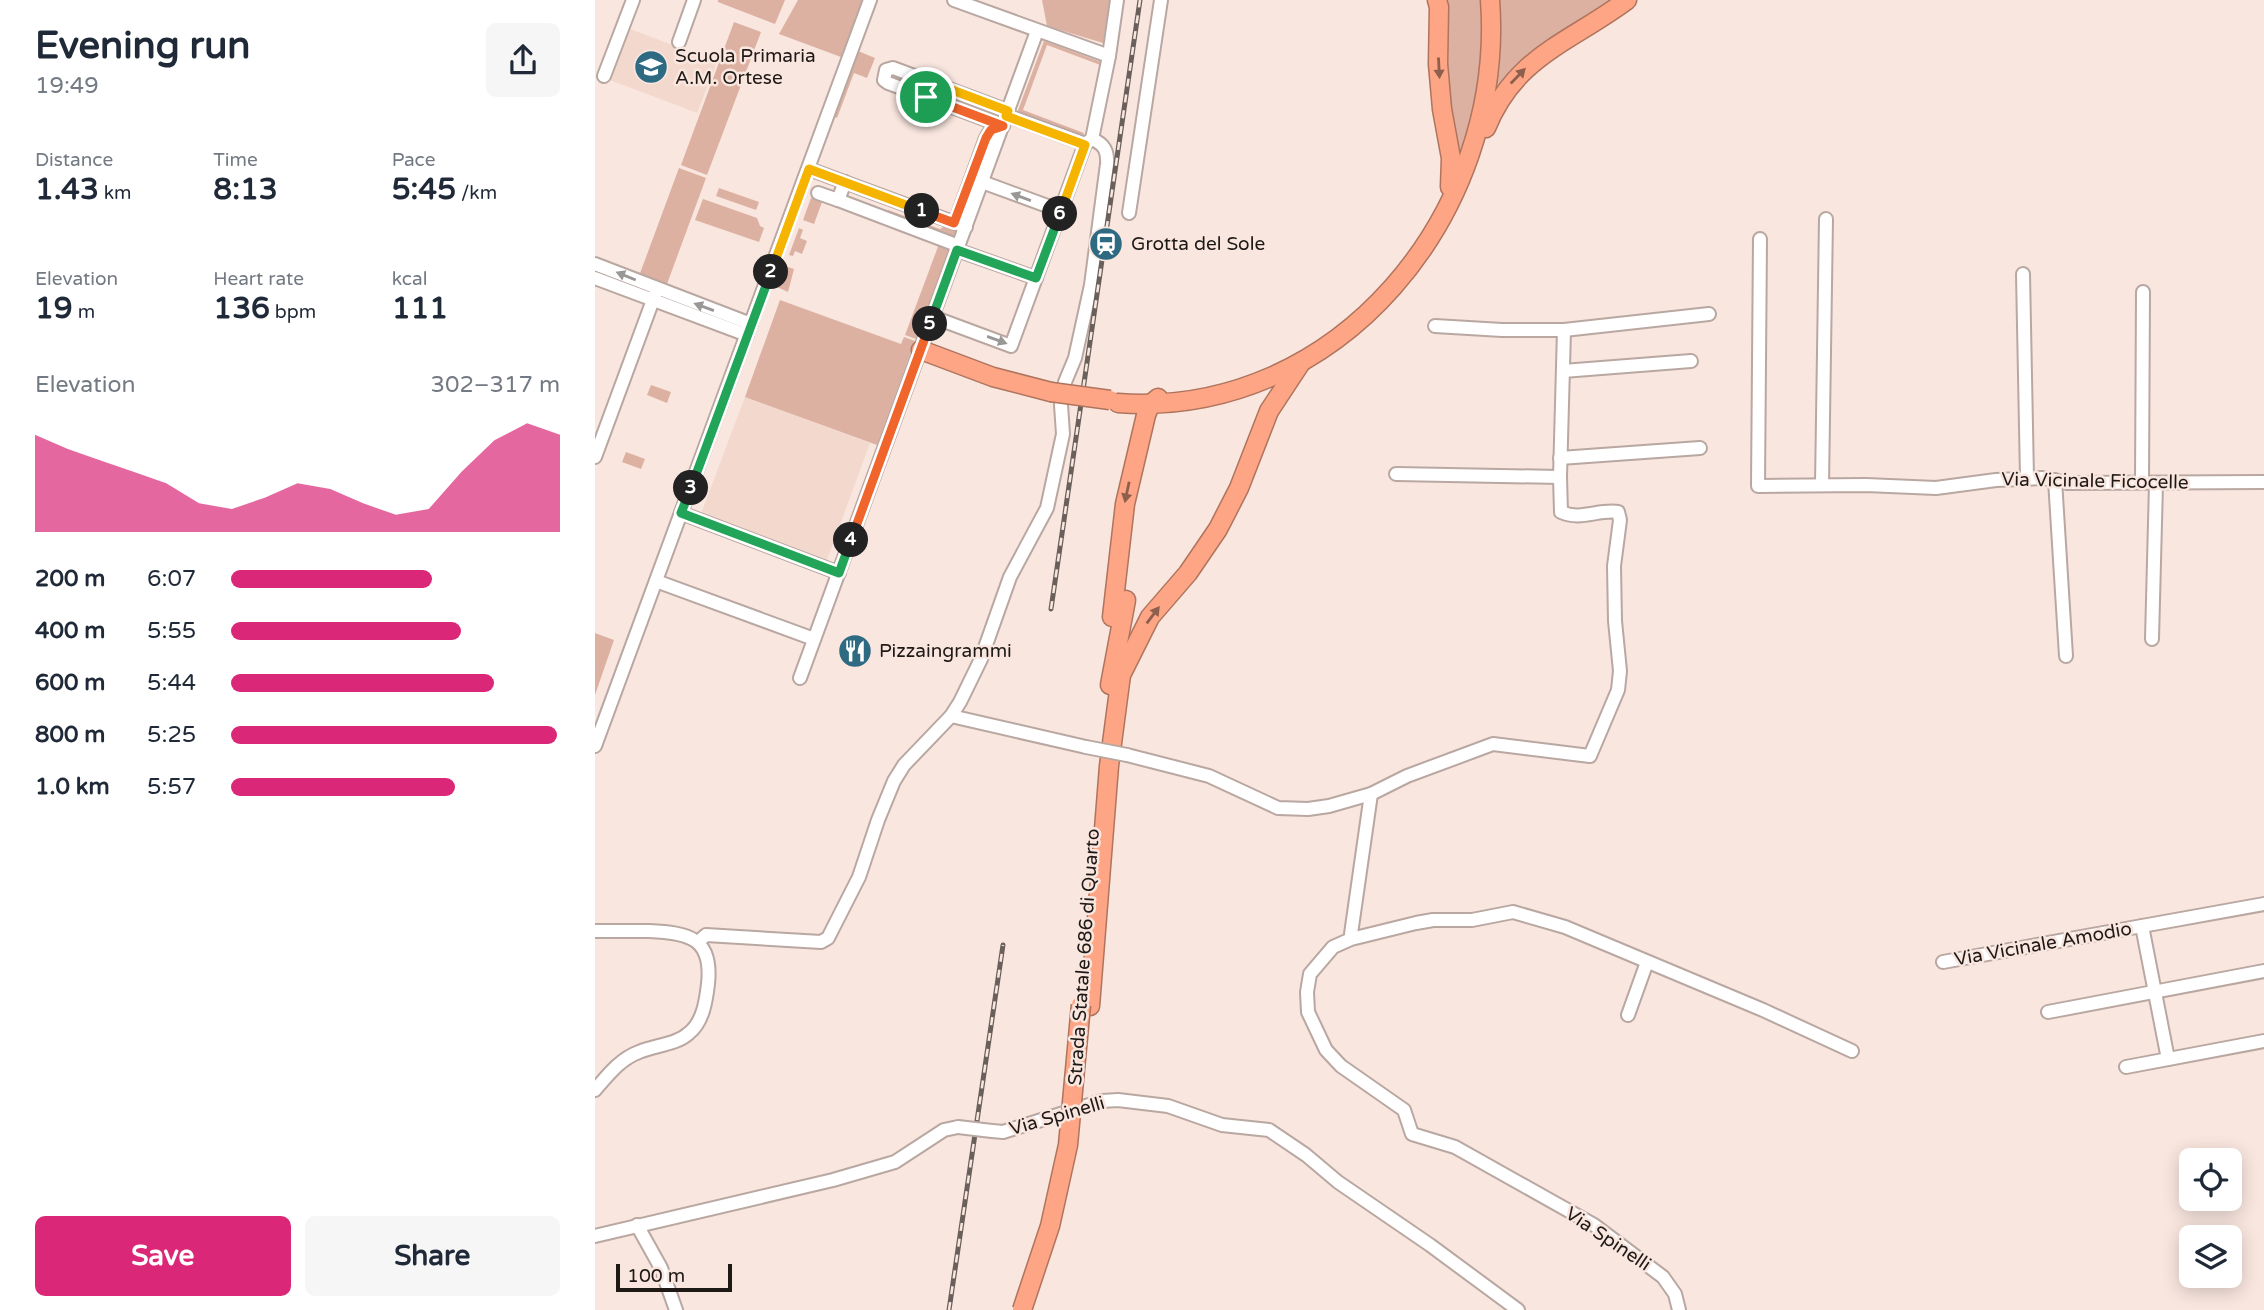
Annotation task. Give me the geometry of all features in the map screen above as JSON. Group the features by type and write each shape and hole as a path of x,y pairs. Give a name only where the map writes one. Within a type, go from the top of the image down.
{"highway":[{"path":"1437,0 1440,87 1452,171 1450,201"},
{"path":"1114,401 1119,397 1155,401 1219,391 1250,382 1313,357 1367,314 1406,272 1429,240 1450,201 1469,154 1488,87 1492,31 1490,0"},
{"path":"1469,154 1483,135 1503,93 1519,74 1539,57 1627,0"},
{"path":"1250,382 1321,348"},
{"path":"921,350 993,377 1051,392 1114,401 1136,411 1143,426"},
{"path":"1117,674 1150,617 1199,558 1222,523 1239,488 1269,411 1300,364"},
{"path":"1250,382 1267,395 1269,411"},
{"path":"1117,674 1109,657 1122,517 1143,426 1155,401"},
{"name":"Strada Statale 686 di Quarto","path":"1033,1310 1071,1185 1085,1080 1085,1006 1098,773 1117,674 1126,600"},
{"name":"Strada Statale 686 di Quarto","path":"1022,1310 1050,1226 1068,1145 1085,1006"}],"street":[{"path":"604,76 633,0"},
{"path":"679,42 694,0"},
{"path":"595,746 870,0"},
{"path":"954,0 1109,56"},
{"path":"933,317 1011,346 1088,142 1109,56 1117,0"},
{"path":"1129,213 1161,0"},
{"path":"960,225 982,182 1038,31"},
{"path":"698,942 706,934 821,942 826,940 859,877 894,781 904,765 951,716 981,659 1010,577 1047,508 1063,434 1061,405 1065,382 1075,358 1091,285 1107,164 1106,152 1100,142 1088,142 1006,117 926,97 888,83 884,80 883,73 888,68 893,68 931,82 1006,117"},
{"path":"926,97 931,82"},
{"path":"800,678 958,248 960,225 986,138 1006,117"},
{"path":"809,169 960,225"},
{"path":"838,200 845,182"},
{"path":"982,182 1061,211"},
{"path":"818,193 1036,278"},
{"path":"881,217 888,198"},
{"path":"1822,485 1826,219"},
{"name":"Via Vicinale Ficocelle","path":"1760,239 1758,486 1935,488 2027,478 2067,483 2264,482"},
{"path":"595,269 749,329"},
{"path":"2023,274 2027,478"},
{"path":"2142,483 2143,292"},
{"path":"595,457 655,294"},
{"path":"1435,326 1564,330 1709,314"},
{"path":"951,716 1209,776 1278,808 1329,806 1371,794 1406,775 1493,744 1590,756 1618,690 1620,671 1615,621 1614,566 1620,520 1618,512 1588,516 1570,516 1562,512 1560,458 1564,330"},
{"path":"1563,371 1691,361"},
{"path":"1560,458 1700,448"},
{"path":"1396,474 1560,477"},
{"path":"2055,480 2066,656"},
{"path":"2152,639 2156,484"},
{"path":"681,513 839,573"},
{"path":"656,581 814,639"},
{"path":"1371,794 1351,937 1433,920 1472,920 1513,912 1565,927 1763,1010 1852,1051"},
{"name":"Via Vicinale Amodio","path":"1943,962 2264,904"},
{"name":"Via Vicinale Amodio","path":"2142,926 2168,1059"},
{"path":"595,930 688,935 698,942 706,956 708,979 705,1005 694,1029 685,1037 628,1057 595,1090"},
{"name":"Via Spinelli","path":"1351,937 1328,951 1316,964 1308,979 1308,1012 1314,1029 1334,1059 1404,1110 1412,1134 1455,1147 1597,1227 1663,1277 1675,1294 1679,1310"},
{"path":"1628,1015 1647,962"},
{"path":"2048,1012 2264,971"},
{"path":"2126,1068 2264,1041"},
{"name":"Via Spinelli","path":"595,1236 833,1180 895,1162 944,1130 958,1127 1003,1132 1102,1101 1118,1100 1168,1106 1221,1125 1269,1130 1518,1310"},
{"path":"637,1224 661,1268 677,1310"}],"shaded area":[{"path":"718,0 785,0 775,24"},
{"path":"798,0 862,0 841,57 779,34"},
{"path":"1042,0 1110,0 1103,43 1047,26"},
{"path":"1441,0 1484,0 1484,63 1459,164 1450,131"},
{"path":"1496,0 1621,0 1494,103"},
{"path":"734,22 761,32 707,175 681,165"},
{"path":"630,29 717,62 697,113 610,80"},
{"path":"1044,41 1104,63 1103,66 1047,45 1023,110 1084,133 1083,138 1017,113"},
{"path":"858,51 875,58 867,78 854,73 837,118 833,116"},
{"path":"679,168 706,178 667,284 661,284 639,276"},
{"path":"719,188 759,202 756,210 716,196"},
{"path":"811,198 822,202 814,224 803,220"},
{"path":"703,199 757,218 760,226 764,228 759,242 695,220"},
{"path":"888,210 940,229 945,226 956,230 957,234 953,238 886,214"},
{"path":"799,228 803,230 800,238 807,241 802,254 795,251 793,256 789,255"},
{"path":"939,244 950,248 916,339 905,335"},
{"path":"785,266 794,269 788,292 777,287"},
{"path":"780,300 901,344 904,337 915,341 877,445 745,397"},
{"path":"651,385 671,392 667,403 647,395"},
{"path":"745,397 870,443 827,560 701,514"},
{"path":"626,452 645,459 641,469 622,462"},
{"path":"595,633 614,640 595,695"}],"railway":[{"path":"1051,609 1140,0"},
{"path":"949,1310 1003,945"}],"place":[{"name":"Scuola Primaria A.M. Ortese","path":"651,67"},
{"name":"Grotta del Sole","path":"1106,244"},
{"name":"Pizzaingrammi","path":"855,651"}],"route":[{"path":"931,82 1008,111 1006,116 1085,145 1036,278 957,250 839,573 681,513 809,169 954,223 986,138 991,130 1003,126 926,97 931,82"}]}
